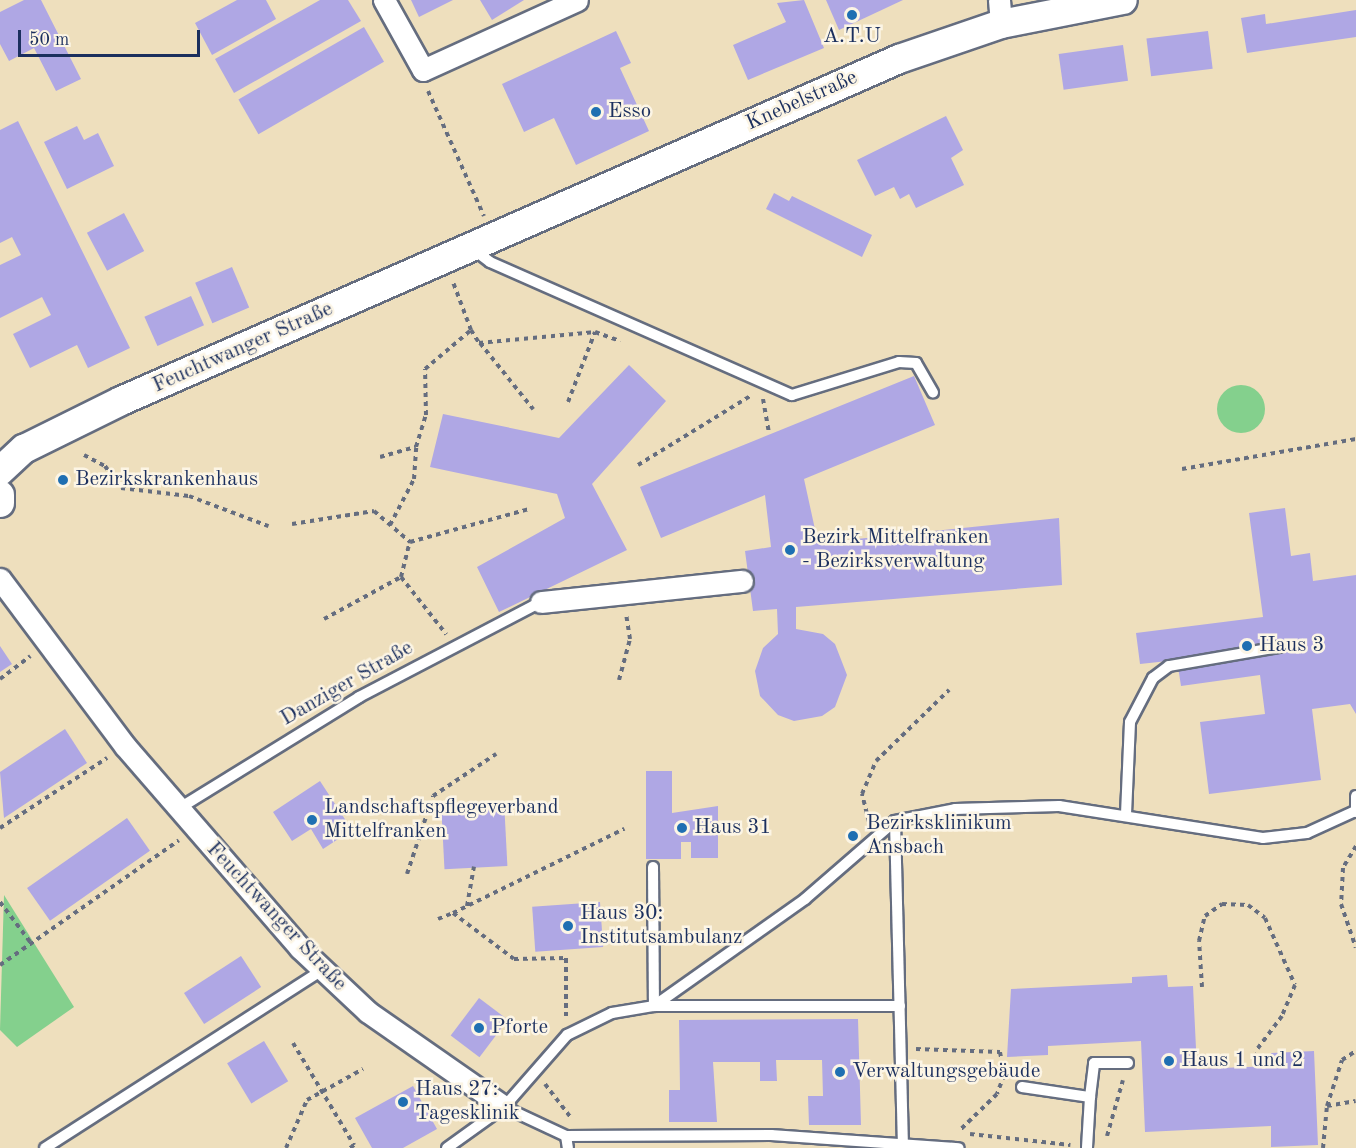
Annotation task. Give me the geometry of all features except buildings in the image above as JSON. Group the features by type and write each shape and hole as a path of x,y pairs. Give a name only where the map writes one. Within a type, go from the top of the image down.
{"main road":[{"name":"Knebelstraße","path":"482,242 899,59 1000,12 1123,0"},
{"name":"Feuchtwanger Straße","path":"0,471 24,449 121,401 482,242"},
{"path":"0,495 0,503"}],"street":[{"path":"384,0 423,70 577,0"},
{"name":"Feuchtwanger Straße","path":"0,579 44,645 125,746 194,829 321,970 368,1012 504,1107"},
{"path":"541,602 742,581"}],"lane":[{"path":"482,242 490,262 792,395 899,362 916,363 933,393"},
{"name":"Danziger Straße","path":"178,809 453,645 541,602"},
{"path":"1126,814 1130,722 1153,678 1170,666 1279,647"},
{"path":"654,1006 805,899 874,833 895,821 978,808 1059,806 1126,814 1263,838 1307,833 1356,811 1356,796"},
{"path":"895,821 903,1141"},
{"path":"653,867 654,1006"},
{"path":"45,1148 321,970"},
{"path":"447,1148 504,1107 567,1035 612,1014 654,1006 900,1006"},
{"path":"1087,1148 1094,1063 1128,1063"},
{"path":"1022,1087 1090,1097"},
{"name":"Feuchtwanger Straße","path":"504,1107 566,1136 771,1135 903,1141 951,1148"},
{"path":"566,1136 568,1148"}],"path":[{"path":"423,70 482,242"},
{"path":"442,260 471,330 533,409"},
{"path":"390,525 414,479 416,447 426,415 425,369 471,330"},
{"path":"479,343 595,332 628,344"},
{"path":"568,402 595,332"},
{"path":"638,465 761,390 769,433"},
{"path":"1182,469 1356,439"},
{"path":"380,457 416,447"},
{"path":"84,454 105,466 121,488 189,496 268,526"},
{"path":"410,542 529,508"},
{"path":"292,524 374,511 410,542"},
{"path":"324,619 401,576 410,542"},
{"path":"401,576 453,645"},
{"path":"619,680 630,639 622,594"},
{"path":"0,679 44,645"},
{"path":"874,833 862,794 876,761 949,690"},
{"path":"0,828 125,746"},
{"path":"407,874 433,796 496,754"},
{"path":"0,965 194,829"},
{"path":"438,919 453,914 624,829"},
{"path":"1356,846 1343,868 1341,904 1356,948"},
{"path":"467,907 474,867"},
{"path":"0,902 31,943"},
{"path":"1202,987 1198,941 1205,916 1222,904 1248,905 1265,918 1295,985 1282,1016 1256,1052"},
{"path":"453,914 514,959 566,958 567,1035"},
{"path":"292,1043 324,1090 354,1145 350,1148"},
{"path":"901,1049 1000,1053 1004,1075 990,1101 957,1133 951,1148"},
{"path":"1323,1148 1327,1106 1342,1060 1356,1052"},
{"path":"1103,1148 1128,1063"},
{"path":"286,1148 308,1100 363,1069"},
{"path":"536,1071 585,1136"},
{"path":"1327,1106 1356,1101"},
{"path":"946,1132 1087,1148"}],"green space":[{"path":"1236,385 1246,385 1258,392 1265,404 1265,414 1258,426 1246,433 1236,433 1221,422 1217,414 1217,404 1228,389"},
{"path":"4,895 74,1007 17,1047 0,1030"}],"place":[{"name":"A.T.U","path":"852,15"},
{"name":"Esso","path":"596,112"},
{"name":"Bezirkskrankenhaus","path":"63,480"},
{"name":"Bezirk Mittelfranken - Bezirksverwaltung","path":"790,550"},
{"name":"Haus 3","path":"1247,646"},
{"name":"Landschaftspflegeverband Mittelfranken","path":"312,820"},
{"name":"Haus 31","path":"682,828"},
{"name":"Bezirksklinikum Ansbach","path":"853,836"},
{"name":"Haus 30: Institutsambulanz","path":"568,926"},
{"name":"Pforte","path":"479,1028"},
{"name":"Haus 1 und 2","path":"1169,1061"},
{"name":"Verwaltungsgebäude","path":"840,1072"},
{"name":"Haus 27: Tagesklinik","path":"403,1102"}]}
